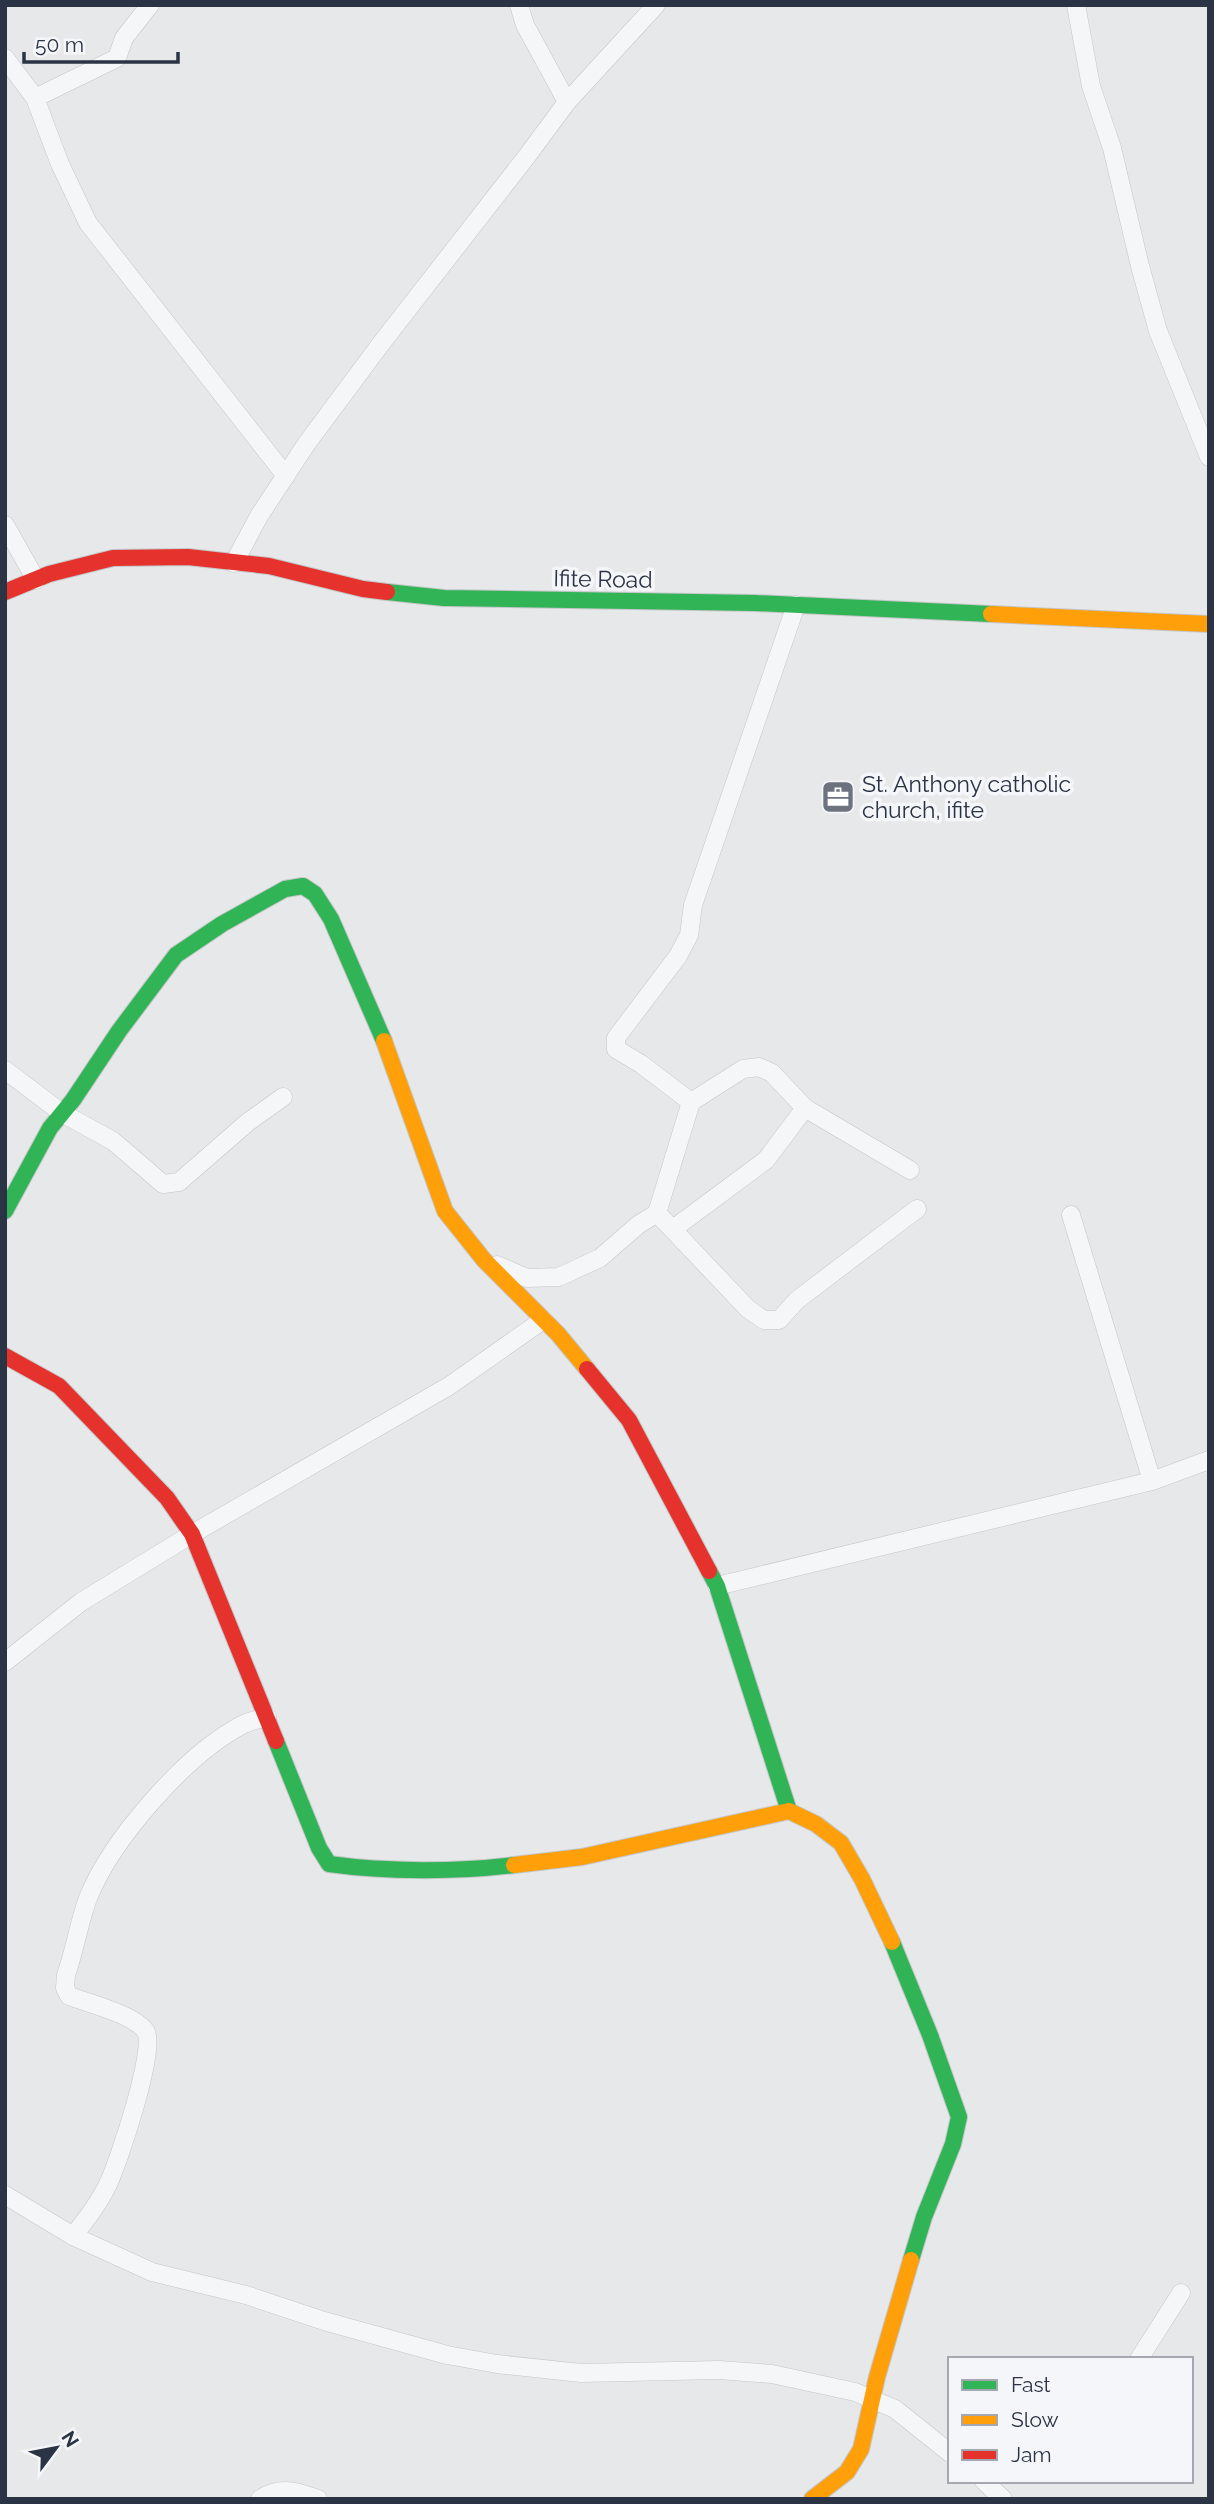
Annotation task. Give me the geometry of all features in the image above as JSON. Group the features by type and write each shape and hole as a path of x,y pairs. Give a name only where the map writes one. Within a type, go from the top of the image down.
{"street":[{"path":"35,98 117,58 124,38 150,5"},
{"path":"519,5 525,25 567,102"},
{"path":"234,563 259,516 307,443 375,352 567,102 656,5"},
{"path":"1076,5 1091,86 1112,148 1155,318 1209,457"},
{"path":"5,58 35,98 60,164 88,223 286,476"},
{"path":"5,525 36,580"},
{"name":"Ifite Road","path":"5,592 36,580 113,558 188,557 269,566 363,589 444,598 796,605 1209,624"},
{"path":"691,1102 617,1049 616,1038 678,956 689,935 693,905 796,605"},
{"path":"5,1211 50,1128 73,1100 119,1031 176,955 222,924 285,889 303,886 315,894 331,919 387,1048 445,1211 484,1260 543,1320 629,1420 717,1586 789,1811"},
{"path":"484,1260 527,1278 559,1277 600,1258 638,1225 657,1213 691,1102 743,1069 759,1067 772,1073 805,1108 910,1170"},
{"path":"5,1070 62,1114 113,1141 163,1184 179,1182 248,1122 283,1097"},
{"path":"673,1229 766,1160 805,1108"},
{"path":"657,1213 748,1309 765,1320 779,1320 797,1300 917,1209"},
{"path":"1071,1215 1152,1481"},
{"path":"5,1662 81,1602 192,1534 449,1386 543,1320"},
{"path":"5,1356 59,1387 167,1498 192,1534 319,1847 329,1864 358,1868 483,1869 582,1857 789,1811 816,1824 841,1843 863,1879 884,1922 930,2035 959,2117 953,2144 924,2217 871,2399 865,2438 852,2468 811,2499"},
{"path":"717,1586 1152,1481 1209,1460"},
{"path":"73,2236 91,2214 109,2181 134,2111 149,2044 144,2029 129,2019 69,1996 65,1988 66,1975 88,1899 104,1866 172,1779 201,1752 243,1724 267,1717"},
{"path":"7,2199 73,2236 152,2272 246,2295 324,2321 447,2355 497,2364 581,2373 719,2370 772,2374 855,2392 871,2399 895,2410 948,2451"},
{"path":"1140,2357 1181,2293"},
{"path":"986,2483 1003,2499"},
{"path":"260,2499 272,2490 298,2491 318,2499"}],"traffic: fast":[{"path":"387,592 444,598 755,603 991,614"},
{"path":"5,1211 50,1128 73,1100 119,1031 176,955 222,924 285,889 303,886 315,894 331,919 384,1041"},
{"path":"709,1571 717,1586 789,1811"},
{"path":"276,1741 319,1848 329,1864 422,1870 514,1865"},
{"path":"892,1942 930,2035 959,2117 953,2144 924,2217 911,2260"}],"traffic: slow":[{"path":"991,614 1209,624"},
{"path":"384,1041 445,1211 484,1260 558,1334 587,1369"},
{"path":"514,1865 582,1857 789,1811 816,1824 841,1843 862,1879 892,1942"},
{"path":"812,2499 847,2472 861,2449 877,2377 911,2260"}],"traffic: jam":[{"path":"5,592 49,574 113,558 188,557 269,566 363,589 387,592"},
{"path":"5,1356 59,1386 167,1498 192,1534 276,1741"},
{"path":"587,1369 629,1420 709,1571"}],"place":[{"name":"St. Anthony catholic church, ifite","path":"838,797"}]}
